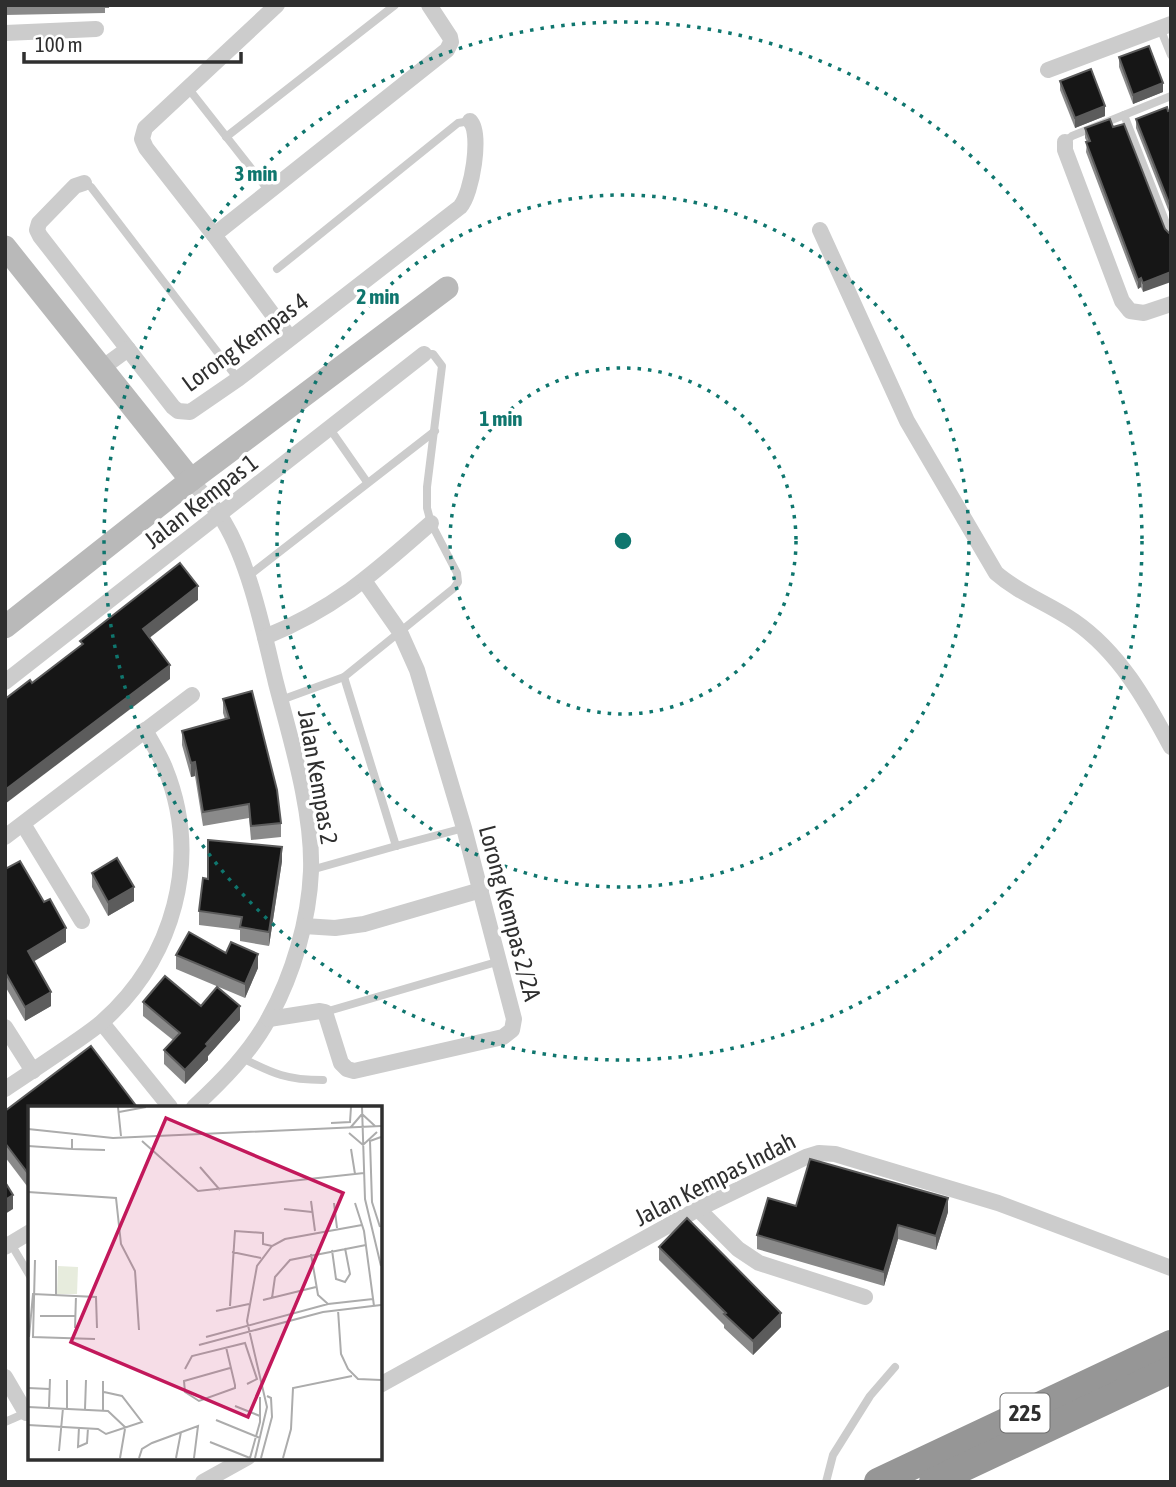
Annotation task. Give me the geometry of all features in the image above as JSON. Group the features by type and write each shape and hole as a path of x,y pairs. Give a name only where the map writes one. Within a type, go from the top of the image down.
{"highway":[{"name":"225","path":"878,1482 1171,1344"},
{"name":"225","path":"933,1482 1171,1370"}],"street":[{"path":"276,5 145,128 142,139 146,148 290,338"},
{"path":"214,235 447,50 451,42 448,31 429,5"},
{"path":"1048,70 1166,26"},
{"path":"5,33 96,29"},
{"name":"Lorong Kempas 4","path":"84,183 75,187 38,223 37,230 173,407 178,411 196,410 465,202 471,186 476,130 470,121"},
{"path":"1065,142 1065,150 1122,301 1130,311 1144,313 1171,303"},
{"path":"820,230 907,421 996,573 1013,588 1072,620 1098,640 1125,671 1149,705 1171,747"},
{"path":"5,247 191,480"},
{"path":"5,626 191,480 447,288"},
{"path":"102,368 128,349"},
{"name":"Jalan Kempas 1","path":"5,682 424,354"},
{"name":"Jalan Kempas 2","path":"191,480 220,515 232,536 247,577 265,637 302,789 311,870 304,926 288,975 269,1019 242,1058 195,1106"},
{"path":"265,637 319,613 365,582 431,523"},
{"name":"Lorong Kempas 2/2A","path":"325,1012 341,1063 354,1071 503,1037 512,1030 514,1019 464,828 417,670 400,632 365,582"},
{"path":"5,837 192,695"},
{"path":"5,1089 102,1023 137,986 162,946 176,907 181,853 177,807 165,768 145,730"},
{"path":"23,824 82,921"},
{"path":"304,926 335,928 364,925 481,890"},
{"path":"269,1019 325,1012"},
{"path":"102,1023 169,1106"},
{"path":"5,1027 33,1070"},
{"name":"Jalan Kempas Indah","path":"382,1384 698,1209 819,1153 835,1154 998,1203 1171,1268"},
{"path":"698,1209 738,1249 759,1262 865,1297"},
{"path":"8,1246 28,1232"},
{"path":"5,1377 28,1412"},
{"path":"203,1482 244,1459"}],"lane":[{"path":"226,137 395,5"},
{"path":"1166,26 1171,55"},
{"path":"188,88 269,191"},
{"path":"1065,142 1072,136 1171,96"},
{"path":"1124,115 1171,236"},
{"path":"276,269 458,123 470,121"},
{"path":"84,183 91,187 237,379"},
{"path":"281,700 344,677 458,582 457,573 431,523 427,508 427,487 442,366 433,354 424,354"},
{"path":"330,429 367,482"},
{"path":"247,577 435,432"},
{"path":"344,677 396,846"},
{"path":"311,870 464,828"},
{"path":"325,1012 500,961"},
{"path":"242,1058 295,1080 323,1080"},
{"path":"8,1246 28,1273"},
{"path":"826,1482 833,1455 870,1396 895,1367"},
{"path":"5,1422 28,1412"}],"building":[{"path":"1149,46 1163,83 1133,95 1119,57"},
{"path":"1091,69 1105,106 1075,118 1060,81"},
{"path":"1167,107 1168,111 1171,110 1171,208 1136,119"},
{"path":"1110,119 1113,127 1124,124 1165,229 1171,233 1171,272 1143,283 1141,278 1138,280 1086,142 1090,141 1085,128"},
{"path":"180,563 198,586 143,629 170,665 5,790 5,699 30,680 32,683 83,644 80,641"},
{"path":"252,691 277,790 281,823 251,826 249,804 203,812 195,762 191,763 182,731 229,718 223,699"},
{"path":"208,840 282,847 269,932 240,927 242,917 199,911 203,878 208,879"},
{"path":"117,858 134,887 108,902 92,873"},
{"path":"20,861 44,902 50,899 66,928 28,951 51,992 25,1007 5,972 5,869"},
{"path":"189,932 226,953 231,942 258,954 245,984 176,955"},
{"path":"165,976 201,1006 217,987 240,1006 185,1070 164,1050 180,1033 143,1002"},
{"path":"91,1046 136,1106 28,1106 28,1173 5,1143 5,1111"},
{"path":"810,1159 948,1198 936,1236 898,1225 884,1272 757,1235 768,1198 796,1206"},
{"path":"5,1182 13,1195 5,1200"},
{"path":"687,1218 781,1313 753,1341 659,1247"}]}
